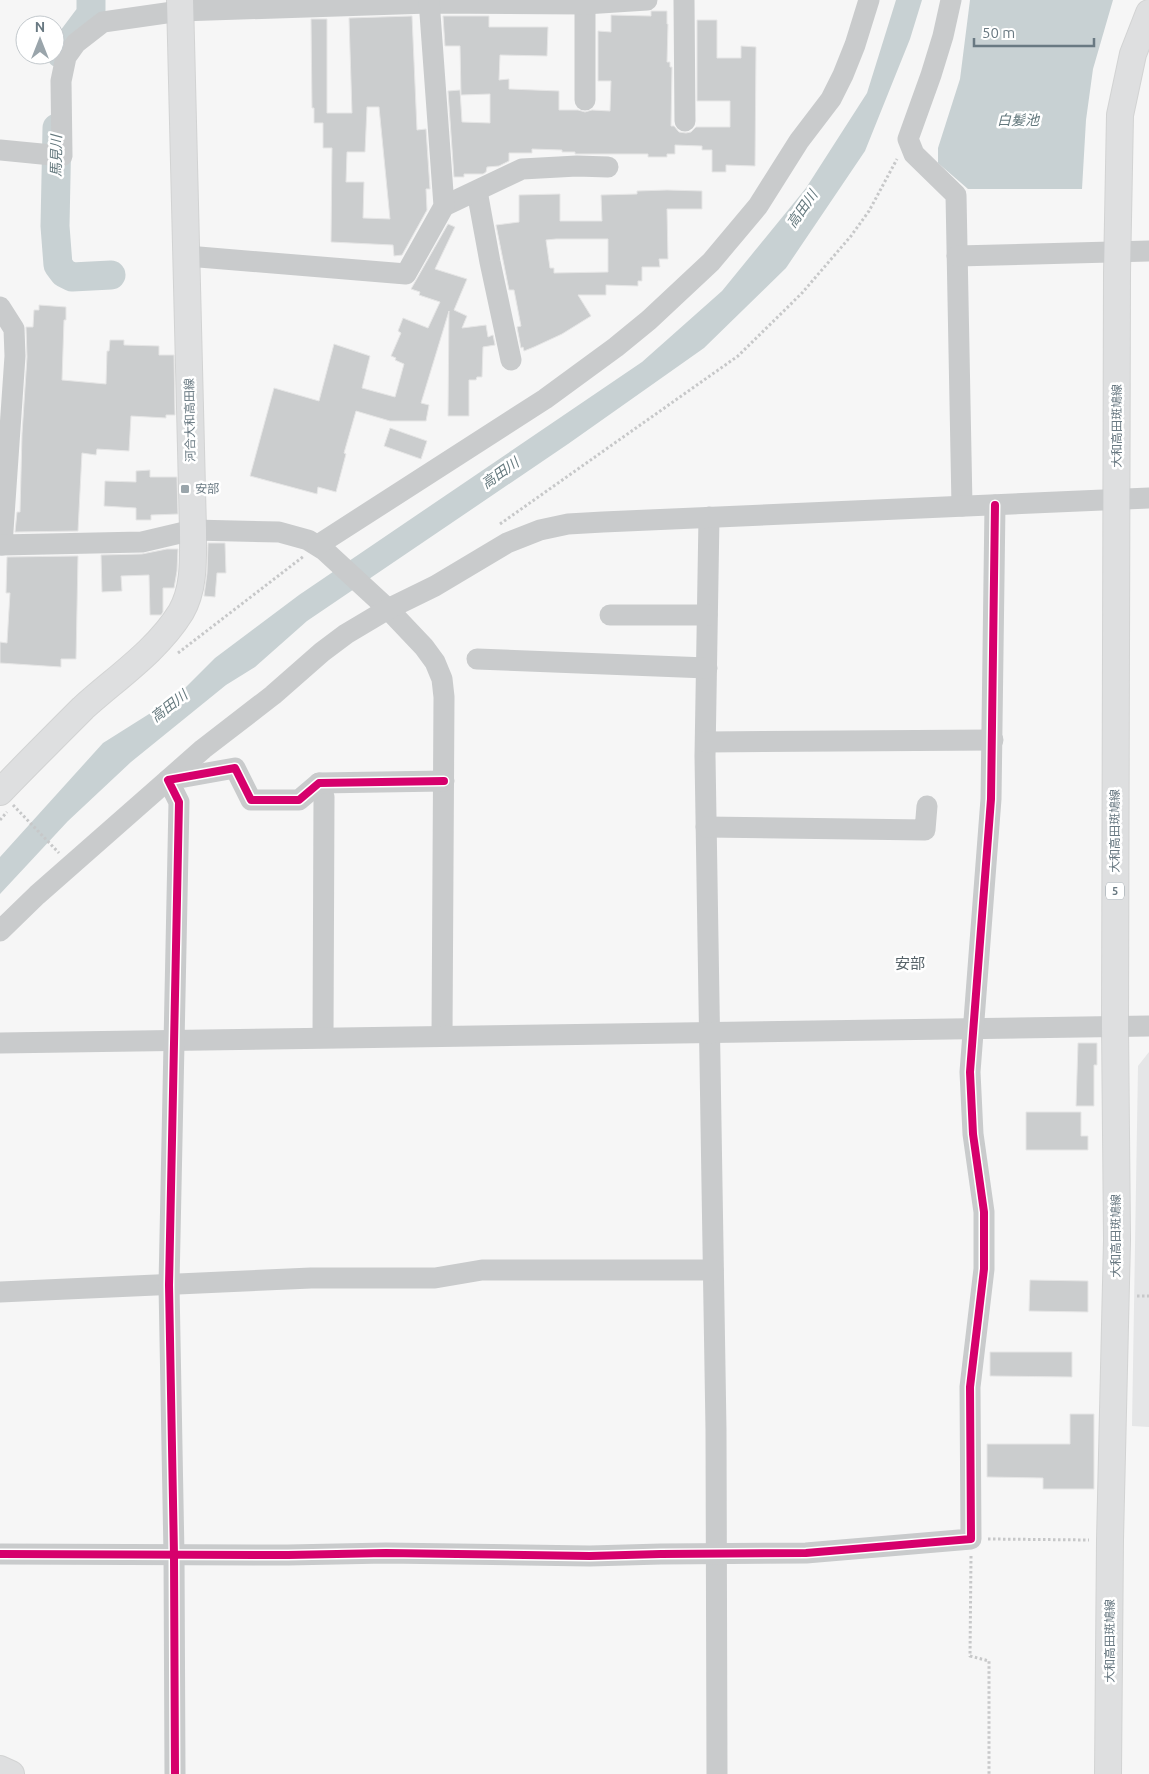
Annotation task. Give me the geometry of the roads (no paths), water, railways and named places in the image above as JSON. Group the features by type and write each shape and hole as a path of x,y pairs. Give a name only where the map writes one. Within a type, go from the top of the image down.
{"main road":[{"name":"河合大和高田線","path":"8,800 84,708 146,653 167,631 182,611 190,587 193,530 180,6"},
{"name":"大和高田斑鳩線","path":"1108,1774 1110,1540 1117,1257 1115,1026 1117,252 1120,115 1133,54 1149,13"},
{"path":"0,1769 11,1774"}],"street":[{"path":"0,150 57,156 61,81 66,57 76,43 102,22 180,6 429,2 585,4 647,0"},
{"path":"684,0 685,121"},
{"path":"321,548 545,399 622,342 711,262 758,206 799,141 831,99 844,75 869,0"},
{"path":"951,0 943,36 931,75 908,139 914,154 956,194 962,506"},
{"path":"187,256 406,274 444,206 429,2"},
{"path":"585,4 585,100"},
{"path":"444,206 522,169 578,166 608,167"},
{"path":"477,191 511,360"},
{"path":"957,256 1149,251"},
{"path":"1,309 14,329 14,356 1,545 142,542 193,530 279,532 308,540 321,548 385,606 424,647 435,662 442,679 444,698 442,1036"},
{"path":"0,931 203,749 273,695 322,652 346,634 385,606 435,586 507,543 540,530 568,524 603,522 1149,498"},
{"path":"0,1554 386,1553 590,1556 806,1553 972,1539 970,1387 984,1269 984,1212 970,1101 972,1028 991,798 995,504"},
{"path":"709,517 706,827 716,1411 717,1774"},
{"path":"610,615 707,615"},
{"path":"476,659 707,668"},
{"path":"706,742 993,740"},
{"path":"168,780 235,768 251,800 299,800 319,783 444,781"},
{"path":"168,780 179,802 169,1285 174,1555 175,1774"},
{"path":"319,783 324,797 323,1038"},
{"path":"706,827 925,830 927,806"},
{"path":"0,1043 1149,1026"},
{"path":"0,1292 341,1278 435,1278 482,1270 713,1270"}],"water":[{"name":"高田川","path":"896,0 922,0 910,39 865,151 786,268 704,348 568,444 307,621 255,667 226,685 131,762 68,821 0,894 0,857 103,743 176,697 215,658 299,595 642,362 722,291 806,188 867,93"},
{"name":"白髪池","path":"970,0 1113,0 1093,69 1086,120 1082,189 968,189 938,163 938,148 960,79"}],"waterway":[{"name":"馬見川","path":"65,49 91,14 91,0"},
{"name":"馬見川","path":"57,128 55,226 58,265 64,273 72,277 111,275"}],"place":[{"name":"安部","path":"185,489"}],"district":[{"name":"安部","path":"910,964"}]}
